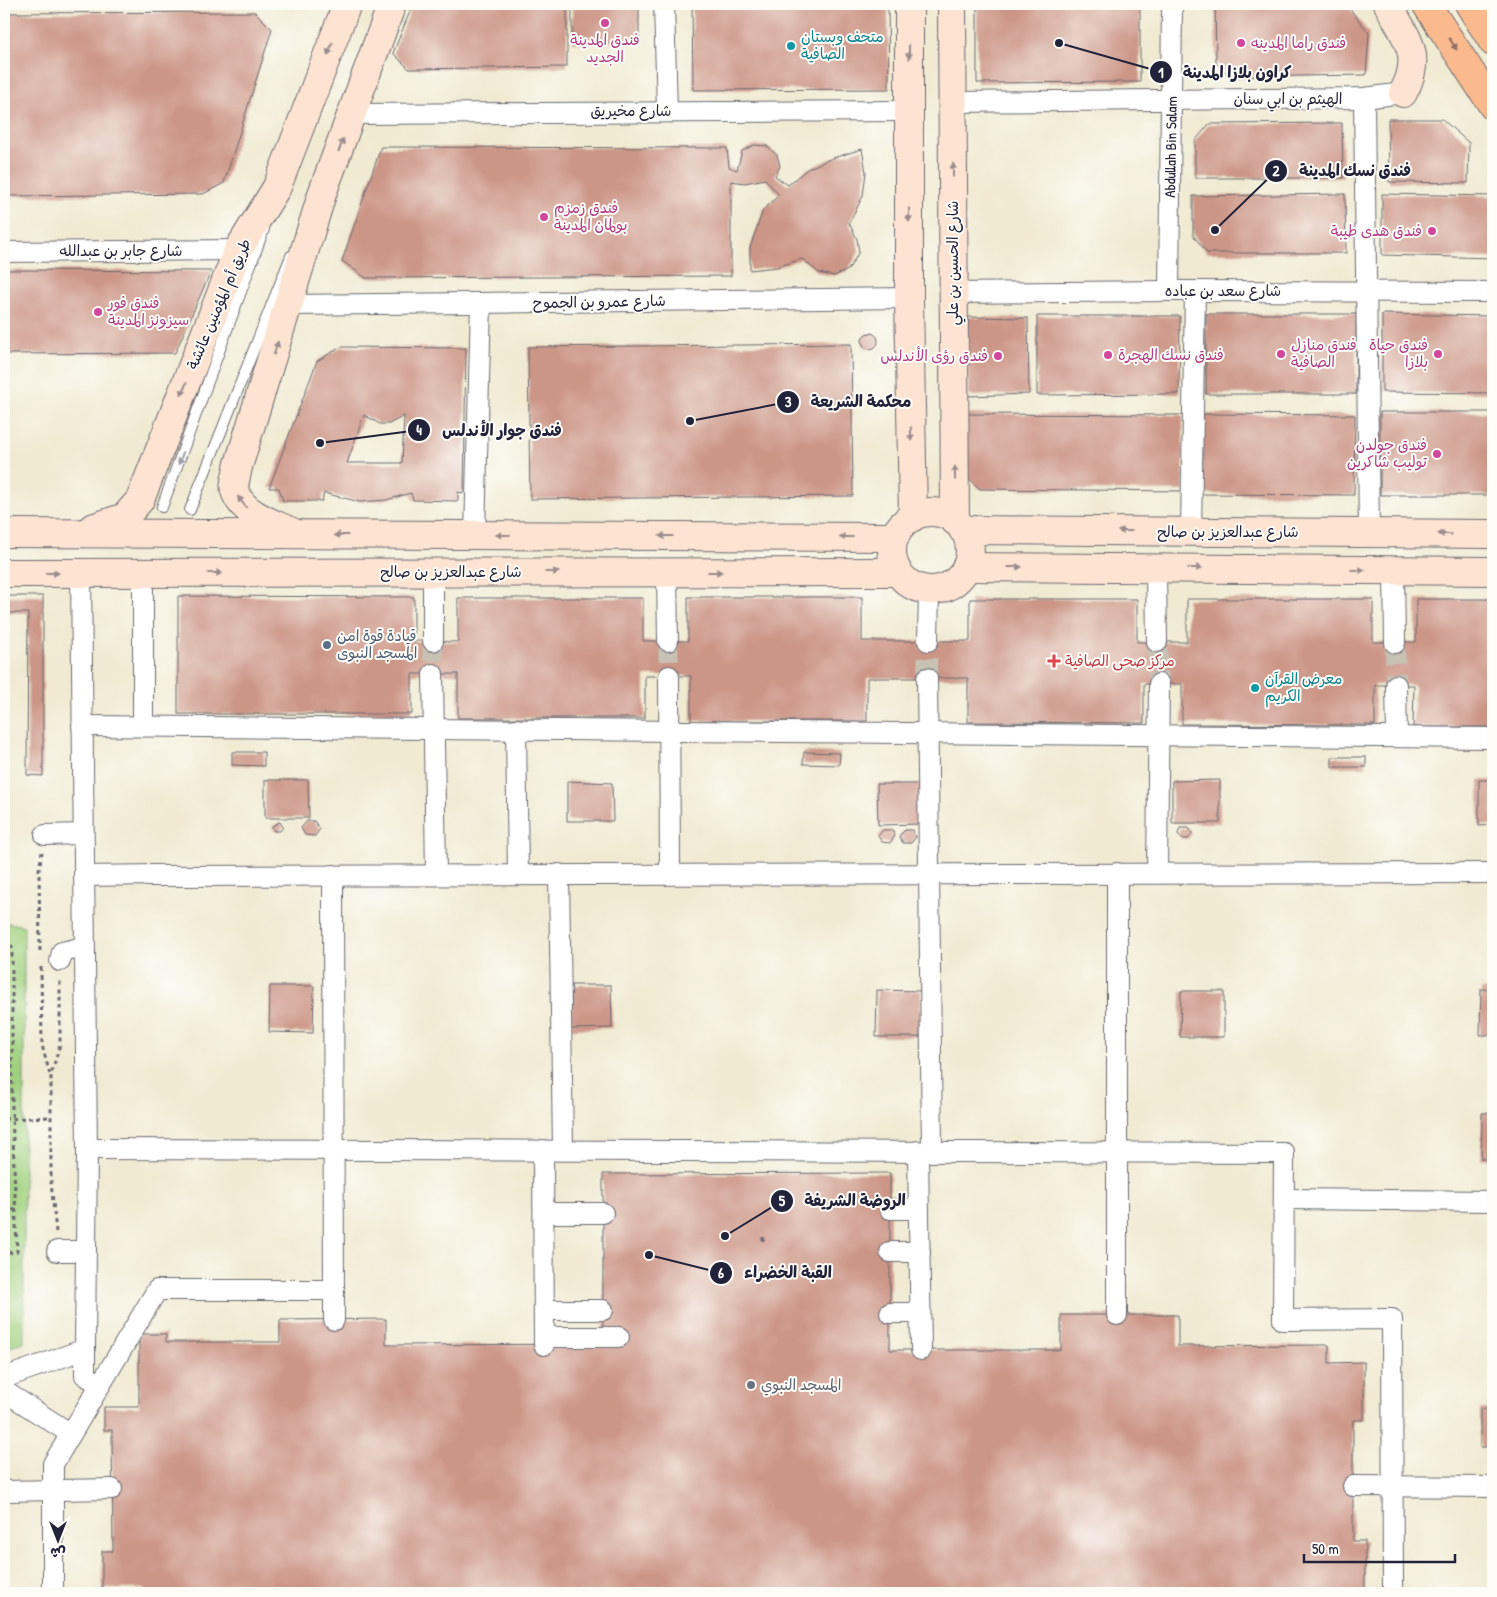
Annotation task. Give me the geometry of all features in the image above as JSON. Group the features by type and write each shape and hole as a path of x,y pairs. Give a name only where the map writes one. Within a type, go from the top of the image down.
{"main road":[{"name":"طريق أم المؤمنين عائشة","path":"65,533 96,527 125,517 140,500 238,250 277,187 347,4"},
{"path":"298,535 268,521 242,505 234,490 238,467 323,191 392,4"},
{"path":"909,4 909,298 913,517 905,522 895,537 892,548 897,572 917,588 929,590 951,584 966,567 969,555 968,542 959,526"},
{"name":"شارع الحسين بن علي","path":"952,4 953,293 959,526"},
{"path":"1388,4 1413,52 1411,77 1403,93"},
{"path":"1426,4 1493,106"},
{"path":"1469,4 1493,42"},
{"name":"شارع عبدالعزيز بن صالح","path":"913,517 930,513 939,514 959,526 1191,532 1493,534"},
{"path":"6,573 6,533 895,537"},
{"path":"966,567 1493,571"},
{"name":"شارع عبدالعزيز بن صالح","path":"6,573 897,572"}],"street":[{"path":"664,4 667,111"},
{"name":"Abdullah Bin Salam","path":"1169,291 1172,4"},
{"name":"الهيثم بن ابي سنان","path":"953,102 1364,98 1403,93"},
{"path":"1364,98 1368,292 1369,532"},
{"name":"شارع مخيريق","path":"352,114 909,111"},
{"name":"شارع جابر بن عبدالله","path":"4,252 238,250"},
{"name":"شارع سعد بن عباده","path":"953,293 1169,291 1493,292"},
{"path":"1191,532 1195,291"},
{"name":"شارع عمرو بن الجموح","path":"289,305 909,298"},
{"path":"476,535 481,303"},
{"path":"1156,568 1157,642"},
{"path":"1394,570 1395,643"},
{"path":"433,572 433,641"},
{"path":"667,572 668,641"},
{"path":"81,573 87,1149 85,1375 100,1385"},
{"path":"143,573 143,726"},
{"path":"928,641 929,590"},
{"path":"433,674 436,875"},
{"path":"669,676 670,874"},
{"path":"921,1350 919,1209 925,1151 929,873 927,678"},
{"path":"1157,873 1158,684"},
{"path":"1396,685 1397,737"},
{"path":"82,726 1493,738"},
{"path":"516,729 518,874"},
{"path":"45,834 83,834"},
{"path":"1117,873 1118,1315"},
{"path":"84,876 1493,873"},
{"path":"560,874 553,1150 544,1213 544,1341 619,1337"},
{"path":"333,875 334,1320"},
{"path":"60,962 62,952 84,947"},
{"path":"87,1149 1284,1153 1283,1320 1392,1319 1393,1593"},
{"path":"1284,1199 1493,1200"},
{"path":"890,1209 919,1209"},
{"path":"544,1213 603,1213"},
{"path":"57,1251 86,1251"},
{"path":"890,1252 920,1252"},
{"path":"53,1593 53,1464 157,1290 334,1290"},
{"path":"544,1310 603,1310"},
{"path":"890,1313 920,1312"},
{"path":"4,1378 86,1349"},
{"path":"4,1391 71,1434"},
{"path":"1353,1486 1493,1488"},
{"path":"4,1490 112,1489"}],"lane":[{"path":"162,507 252,264 277,187"},
{"path":"190,510 282,274 323,191"}],"path":[{"path":"39,870 42,1045 50,1075 51,1182 57,1251"},
{"path":"4,942 12,946 12,1118 17,1210 17,1252 4,1253"},
{"path":"50,1075 60,1044 60,962"},
{"path":"4,1119 50,1117"},
{"path":"4,1210 17,1210"},
{"path":"763,1236 763,1244"}],"green space":[{"path":"4,922 24,926 24,1342 4,1349"}],"building":[{"path":"413,4 567,4 567,67 409,69 393,53"},
{"name":"فندق المدينة الجديد","path":"572,4 639,4 639,43 572,43"},
{"name":"متحف وبستان الصافية","path":"692,4 888,4 889,89 693,90"},
{"path":"977,4 1140,4 1140,82 977,83"},
{"path":"1215,4 1346,4 1369,33 1366,75 1231,77 1216,63"},
{"path":"255,12 272,29 224,183 203,194 4,196 4,13"},
{"path":"1388,119 1442,119 1469,143 1468,183 1389,182"},
{"path":"1342,123 1343,178 1195,178 1195,141 1209,124"},
{"name":"فندق زمزم بولمان المدينة","path":"754,145 767,146 777,155 780,166 775,176 788,185 807,169 830,159 862,149 866,172 863,196 849,223 857,239 859,252 848,270 834,276 819,273 802,259 777,267 750,270 750,248 763,210 779,195 765,179 745,183 731,181 731,276 366,278 342,261 381,147 727,148 729,167 737,170 742,151"},
{"path":"1345,194 1346,253 1207,253 1193,235 1193,196"},
{"path":"1382,194 1493,196 1493,258 1382,255"},
{"name":"فندق فور سيزونز المدينة","path":"4,270 211,271 175,353 4,354"},
{"name":"فندق منازل الصافية","path":"1206,314 1356,314 1356,394 1206,394"},
{"name":"فندق حیاة بلازا","path":"1382,314 1493,316 1493,393 1382,392"},
{"name":"فندق نسك الهجرة","path":"1037,316 1180,316 1179,394 1037,395"},
{"name":"فندق رؤى الأندلس","path":"968,317 1028,318 1029,394 968,396"},
{"path":"867,333 873,333 878,338 876,347 867,349 862,344 862,338"},
{"path":"851,344 853,496 530,499 528,347"},
{"path":"341,347 466,348 464,493 458,492 458,501 413,500 411,493 386,500 360,502 324,493 322,501 283,501 279,488 269,488 317,361","holes":["364,415 380,424 389,424 404,416 402,463 347,463"]},
{"name":"فندق جولدن توليب شاكرين","path":"1380,412 1493,412 1493,495 1380,495"},
{"path":"966,414 1183,415 1184,491 980,489 964,474"},
{"path":"1200,414 1355,415 1354,495 1199,494"},
{"path":"4,596 43,596 43,776 27,775 28,613 4,613"},
{"path":"178,596 414,597 414,641 458,642 458,598 643,598 643,641 688,641 688,597 862,597 862,641 970,641 970,599 1137,599 1137,642 1187,642 1187,599 1373,599 1373,642 1416,642 1416,599 1493,599 1493,727 1413,727 1414,685 1375,685 1375,725 1182,724 1182,684 1144,684 1144,723 968,722 968,678 867,678 867,721 691,721 691,676 645,676 645,718 458,718 458,674 412,674 412,714 178,714"},
{"path":"232,752 264,752 264,766 232,765"},
{"path":"804,752 840,753 839,765 803,764"},
{"path":"1332,757 1366,757 1366,767 1332,767"},
{"path":"265,780 308,780 309,818 265,818"},
{"path":"1220,780 1220,823 1172,823 1172,781"},
{"path":"1479,780 1493,780 1493,825 1479,826"},
{"path":"567,781 612,783 613,821 567,821"},
{"path":"877,784 922,784 922,824 878,825"},
{"path":"307,821 314,821 320,829 315,836 305,835 301,828"},
{"path":"280,822 283,827 280,831 274,831 272,826"},
{"path":"1180,828 1189,828 1192,834 1188,839 1182,839 1178,834"},
{"path":"883,830 892,830 895,836 890,843 882,842 878,836"},
{"path":"905,830 912,830 916,837 911,843 903,843 899,836"},
{"path":"571,985 611,985 612,1028 571,1029"},
{"path":"270,986 314,986 313,1033 269,1032"},
{"path":"1481,989 1493,989 1493,1035 1480,1035"},
{"path":"877,990 921,991 920,1037 876,1037"},
{"path":"1181,991 1224,991 1224,1037 1180,1037"},
{"path":"1482,1113 1493,1113 1493,1159 1481,1159"},
{"name":"المسجد النبوي","path":"890,1173 890,1350 1061,1350 1061,1315 1178,1315 1178,1346 1329,1345 1329,1363 1364,1362 1364,1420 1353,1420 1353,1541 1365,1541 1365,1593 145,1593 145,1589 102,1589 102,1551 113,1551 112,1430 104,1430 104,1407 139,1407 139,1334 166,1334 166,1342 280,1342 280,1320 386,1319 386,1345 619,1344 603,1329 603,1174"},
{"path":"1480,1409 1493,1409 1493,1447 1480,1447"}],"tunnel":[{"path":"433,641 433,674"},
{"path":"668,641 669,676"},
{"path":"927,678 928,641"},
{"path":"1157,642 1159,684"},
{"path":"1395,643 1396,685"}],"place":[{"name":"فندق المدينة الجديد","path":"605,23"},
{"name":"كراون بلازا المدينة","path":"1059,43"},
{"name":"فندق راما المدينه","path":"1241,43"},
{"name":"متحف وبستان الصافية","path":"791,46"},
{"name":"فندق زمزم بولمان المدينة","path":"544,217"},
{"name":"فندق نسك المدينة","path":"1215,230"},
{"name":"فندق هدى طيبة","path":"1432,231"},
{"name":"فندق فور سيزونز المدينة","path":"98,312"},
{"name":"فندق منازل الصافية","path":"1281,354"},
{"name":"فندق حیاة بلازا","path":"1438,354"},
{"name":"فندق نسك الهجرة","path":"1108,355"},
{"name":"فندق رؤى الأندلس","path":"998,356"},
{"name":"محكمة الشريعة","path":"690,421"},
{"name":"فندق جوار الأندلس","path":"320,443"},
{"name":"فندق جولدن توليب شاكرين","path":"1437,454"},
{"name":"قيادة قوة امن المسجد النبوى","path":"327,645"},
{"name":"مركز صحى الصافية","path":"1054,661"},
{"name":"معرض القرآن الكريم","path":"1255,688"},
{"name":"الروضة الشريفة","path":"725,1236"},
{"name":"القبة الخضراء","path":"649,1255"},
{"name":"المسجد النبوي","path":"751,1385"}]}
